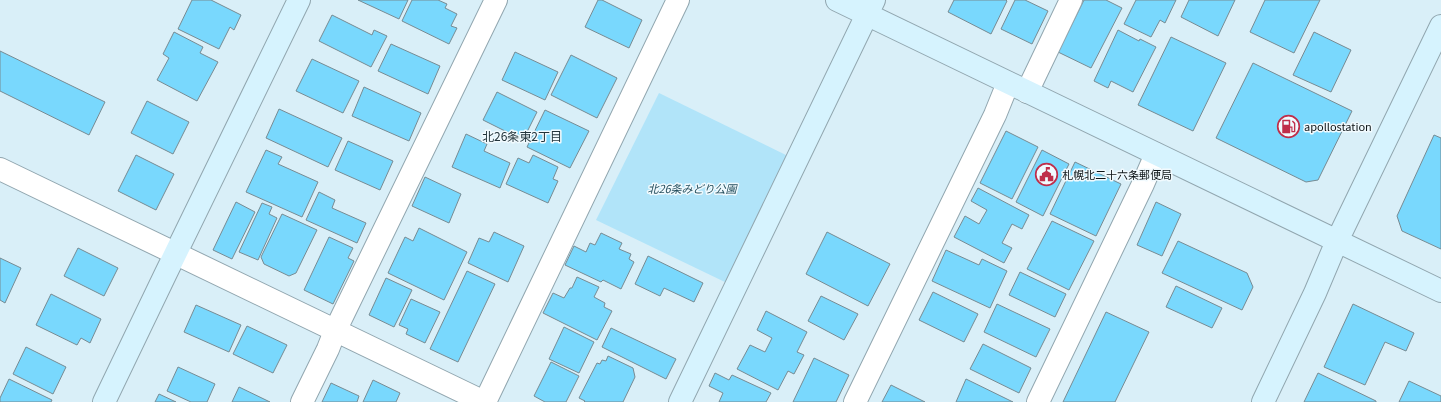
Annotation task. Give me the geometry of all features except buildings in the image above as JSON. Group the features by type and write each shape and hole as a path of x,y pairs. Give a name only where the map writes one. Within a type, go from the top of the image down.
{"street":[{"path":"104,402 299,0"},
{"path":"302,402 496,0"},
{"path":"0,169 485,402 678,0"},
{"path":"837,0 870,7 1017,87 1441,291"},
{"path":"855,402 995,115 1017,87 1071,0"},
{"path":"680,402 870,7"},
{"path":"1263,402 1315,294 1337,241 1441,26"},
{"path":"1038,402 1156,154"}],"green space":[{"name":"北26条みどり公園","path":"659,93 790,157 729,284 596,220"}],"place":[{"name":"apollostation","path":"1288,126"},
{"name":"札幌北二十六条郵便局","path":"1046,174"}],"district":[{"name":"北26条東2丁目","path":"522,135"}]}
